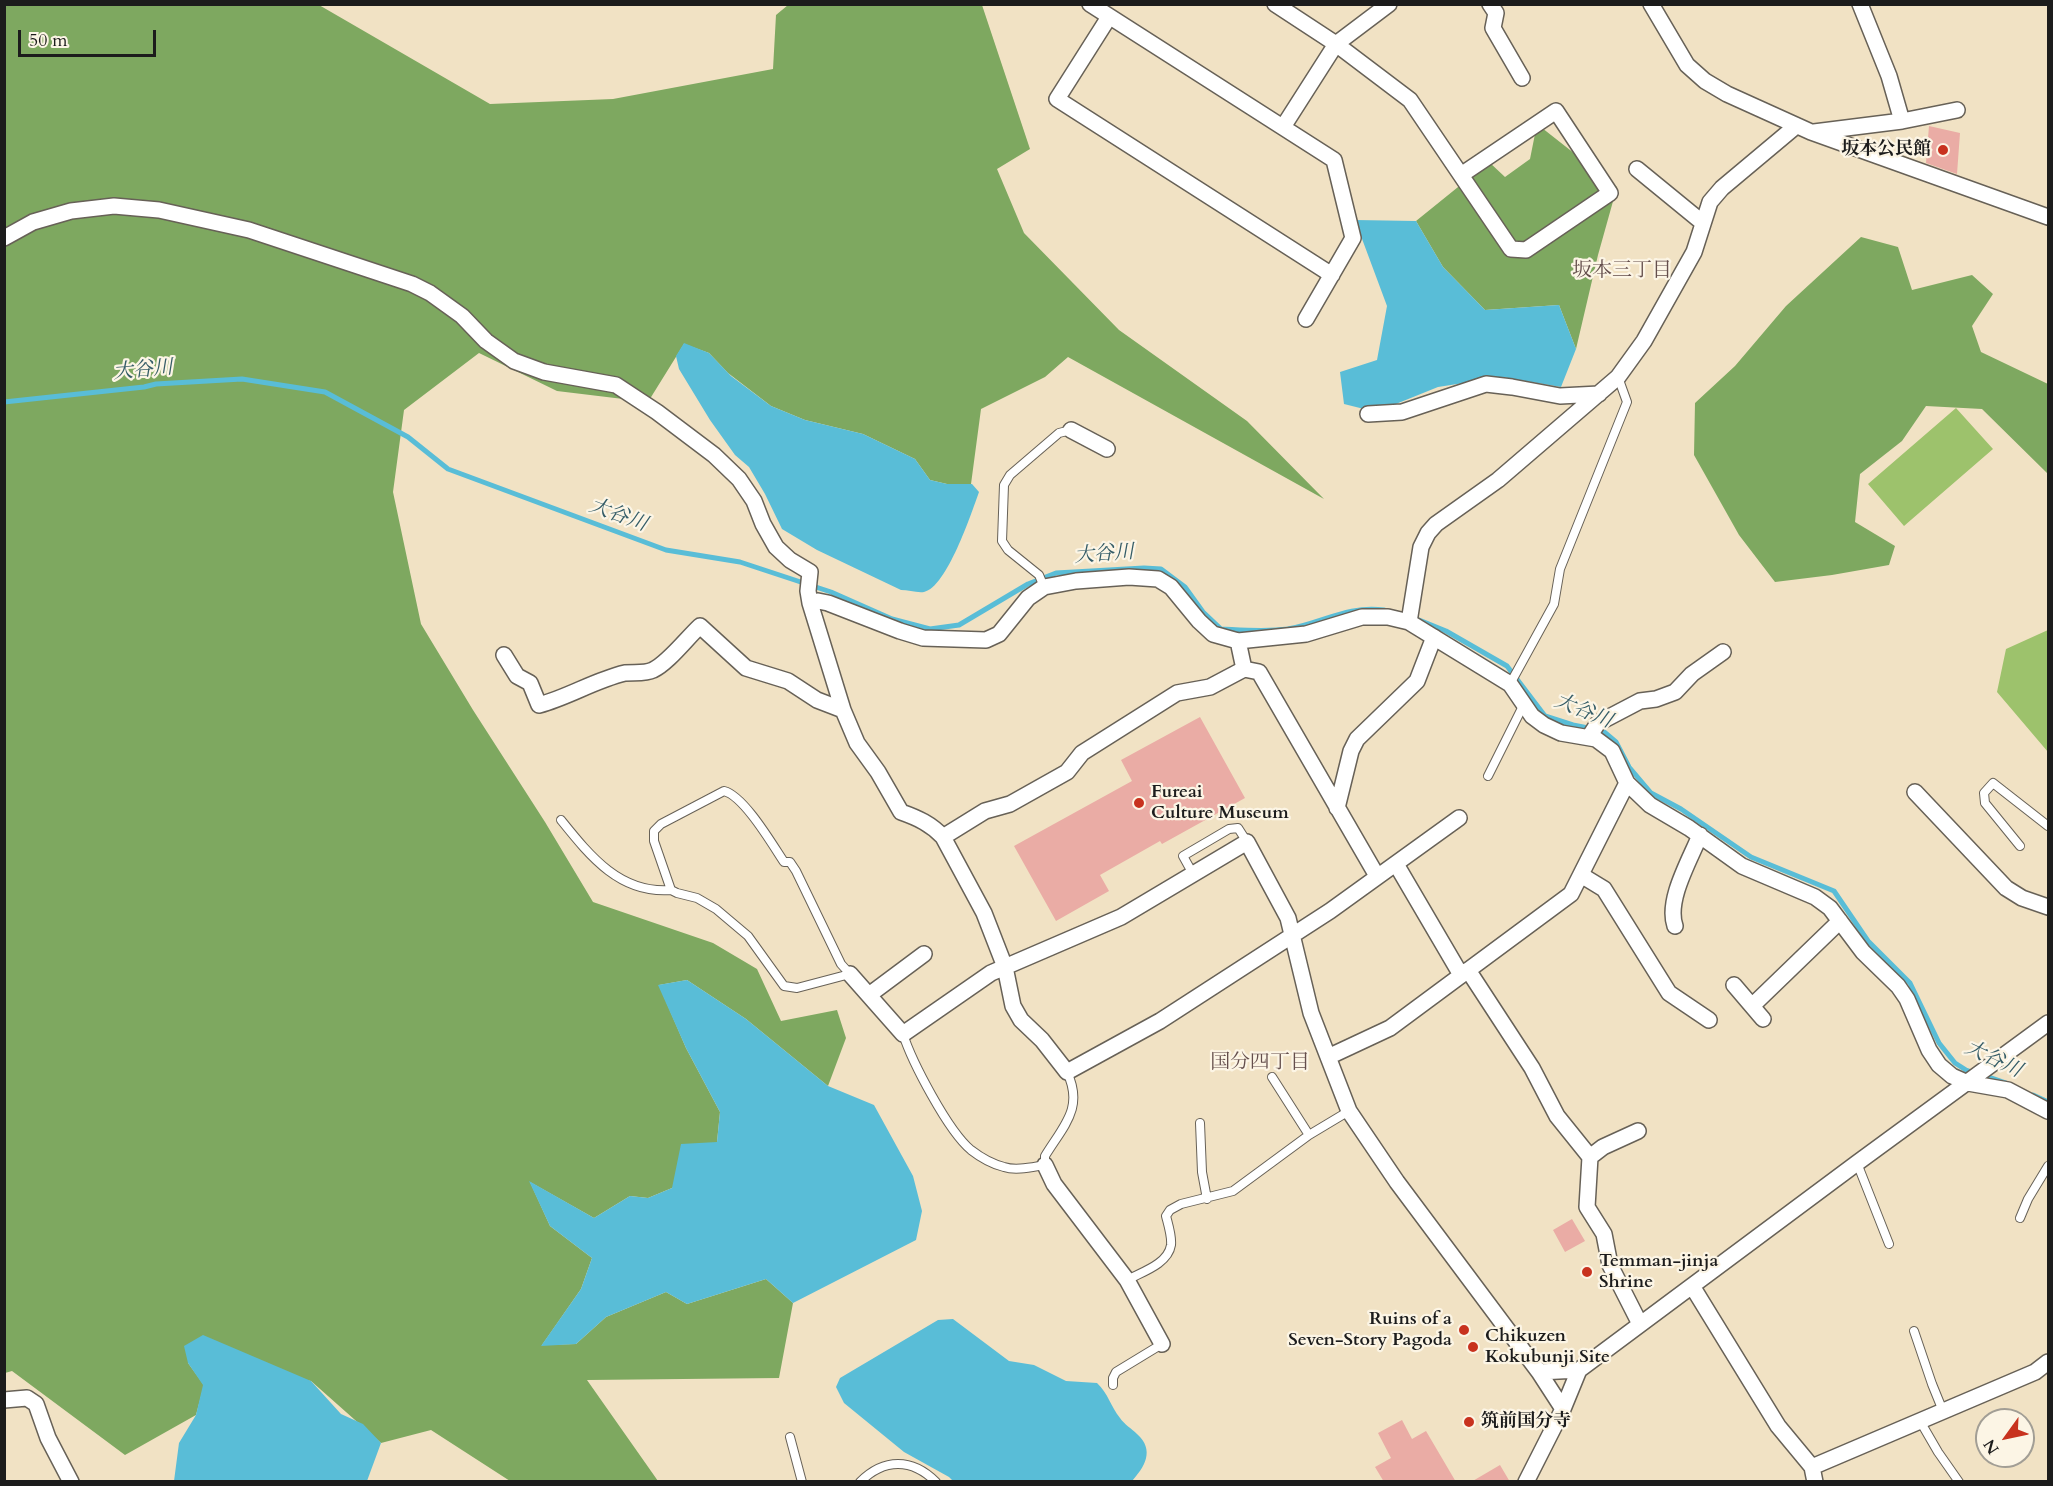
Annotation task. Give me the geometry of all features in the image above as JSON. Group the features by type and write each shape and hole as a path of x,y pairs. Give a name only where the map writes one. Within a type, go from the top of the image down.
{"street":[{"path":"1089,4 1334,160 1353,238 1306,319"},
{"path":"1275,4 1292,9 1410,100 1511,249 1526,250 1610,193 1556,111 1461,175"},
{"path":"1283,127 1336,44 1389,4"},
{"path":"1490,4 1496,13 1493,28 1522,78"},
{"path":"1651,4 1687,65 1704,81 1811,132 2049,217"},
{"path":"1860,4 1889,76 1902,121"},
{"path":"1108,16 1057,99 1332,275"},
{"path":"1811,132 1902,121 1957,110"},
{"path":"1409,622 1421,547 1428,533 1436,524 1498,480 1618,377 1644,341 1694,252 1710,202 1722,188 1796,126"},
{"path":"1637,169 1703,223"},
{"path":"4,238 33,222 71,211 114,206 159,210 249,230 412,284 430,293 462,316 486,341 514,360 544,372 616,385 714,455 739,479 754,501 776,547 790,560 810,572 808,591 810,603 843,710 857,743 878,772 901,812 919,818 944,837 984,913 1005,967 1013,1006 1021,1020 1042,1040 1067,1072 1160,1021 1330,911 1459,818"},
{"path":"1368,414 1402,412 1486,384 1560,396 1599,394"},
{"path":"1071,430 1107,449"},
{"path":"810,603 818,601 828,603 923,638 986,640 999,634 1028,598 1044,587 1076,580 1129,577 1158,579 1171,587 1213,634 1238,641 1306,634 1362,617 1388,617 1409,622 1510,684 1532,716 1544,725 1561,733 1596,739 1611,751 1627,783 1650,805 1700,835 1742,866 1815,897 1830,908 1863,952 1898,986 1907,999 1929,1050 1939,1065 1952,1076 2008,1090 2049,1111"},
{"path":"504,655 517,676 530,683 539,705 561,699 579,688 626,673 652,671 700,626 746,668 788,681 818,700 843,710"},
{"path":"1337,808 1351,751 1357,739 1417,681 1434,637"},
{"path":"1238,641 1244,669"},
{"path":"1589,737 1598,723 1640,702 1675,692 1692,674 1723,652"},
{"path":"944,837 985,811 1010,804 1067,772 1082,753 1177,693 1210,687 1244,669 1259,672 1377,876"},
{"path":"1328,1057 1390,1028 1571,894 1627,783"},
{"path":"1915,792 2006,888 2022,898 2049,907"},
{"path":"1675,926 1671,915 1676,895 1700,835"},
{"path":"850,974 903,1034 992,973 1121,916 1246,842 1288,918 1311,1013 1349,1111 1396,1182 1539,1372 1563,1409"},
{"path":"1396,864 1464,973 1532,1068 1557,1116 1590,1157 1587,1207 1604,1234 1610,1265 1640,1324"},
{"path":"1581,875 1604,889 1669,993 1709,1020"},
{"path":"1752,1006 1840,921"},
{"path":"869,995 924,954"},
{"path":"1734,985 1763,1019"},
{"path":"1526,1482 1563,1409 1579,1370 2049,1023"},
{"path":"1590,1157 1604,1147 1638,1131"},
{"path":"1045,1165 1053,1184 1127,1280 1162,1344"},
{"path":"1692,1286 1778,1426 1813,1474 1920,1421 2035,1372 2049,1362"},
{"path":"1539,1372 1579,1370"},
{"path":"4,1400 27,1398 36,1404 48,1438 71,1482"}],"lane":[{"path":"1510,684 1554,604 1560,569 1627,402 1618,377"},
{"path":"1044,587 1039,575 1008,550 1002,540 1004,485 1010,475 1059,433 1071,430"},
{"path":"1488,776 1524,704"},
{"path":"2020,846 1985,803 1984,793 1993,783 2049,826"},
{"path":"561,820 603,867 638,888 655,891 671,890 697,898 716,909 748,936 784,986 797,988 850,974 841,964 796,870 790,862 784,862 761,825 732,793 724,791 719,793 661,824 654,831 654,841 671,890"},
{"path":"903,1034 909,1054 952,1126 970,1149 987,1161 1006,1168 1045,1165 1045,1156 1074,1107 1075,1092 1067,1072"},
{"path":"1272,1077 1309,1135"},
{"path":"1127,1280 1167,1255 1171,1244 1166,1216 1170,1210 1181,1204 1233,1191 1309,1135 1349,1111"},
{"path":"1200,1123 1202,1172 1207,1199"},
{"path":"1857,1163 1889,1244"},
{"path":"2020,1218 2028,1199 2049,1166"},
{"path":"1914,1331 1944,1411"},
{"path":"1113,1384 1116,1372 1162,1344"},
{"path":"1920,1421 1959,1482"},
{"path":"790,1437 802,1482"},
{"path":"860,1482 867,1475 889,1464 908,1463 936,1482"}],"green space":[{"path":"4,5 319,5 490,104 613,99 773,69 776,15 788,5 982,5 1030,149 997,169 1024,233 1119,330 1247,421 1324,499 1068,357 1045,377 981,409 971,484 947,484 930,480 915,459 863,434 805,420 771,406 728,373 709,353 684,344 648,402 557,391 479,353 404,410 393,492 421,624 593,902 713,943 757,969 781,1021 837,1010 846,1038 828,1086 746,1019 687,980 659,985 686,1048 720,1112 717,1142 672,1188 648,1198 630,1196 594,1218 530,1182 550,1226 592,1258 581,1289 542,1345 576,1344 606,1317 666,1292 687,1304 766,1279 793,1303 779,1378 587,1380 658,1481 510,1481 431,1430 381,1443 311,1381 188,1363 204,1385 196,1415 125,1455 12,1371 5,1373"},
{"path":"1537,124 1617,187 1576,349 1559,305 1485,310 1443,267 1416,221 1489,162 1505,177 1530,159"},
{"path":"1861,237 1898,247 1912,290 1972,275 1993,294 1972,326 1981,352 2048,384 2048,474 1982,409 1926,406 1902,441 1860,474 1855,522 1895,546 1889,565 1775,582 1739,535 1694,455 1695,403 1735,366 1786,306"},
{"path":"1956,408 1993,449 1904,526 1868,484"},
{"path":"2048,630 2048,752 1997,692 2006,649"}],"water":[{"path":"1355,220 1416,221 1443,267 1485,310 1559,305 1576,349 1561,387 1502,377 1438,387 1376,412 1344,404 1340,372 1377,360 1387,306"},
{"path":"684,343 709,353 731,376 771,406 805,420 863,434 915,459 930,480 947,484 972,484 979,492 970,516 949,564 933,587 924,592 901,590 817,550 782,529 749,467 735,455 710,420 679,369 676,356"},
{"path":"687,980 746,1019 828,1086 874,1105 913,1176 922,1211 916,1240 793,1303 766,1279 687,1304 666,1292 606,1317 576,1344 541,1346 581,1289 592,1258 550,1226 529,1181 594,1218 630,1196 648,1198 672,1188 681,1144 717,1142 720,1112 686,1048 658,985"},
{"path":"953,1319 1009,1361 1034,1365 1066,1381 1097,1383 1122,1420 1146,1446 1144,1464 1131,1482 953,1481 904,1452 844,1403 836,1387 840,1378 938,1320"},
{"path":"203,1335 311,1381 341,1414 363,1424 381,1443 367,1481 174,1481 179,1443 196,1415 203,1385 188,1363 184,1346"}],"building":[{"name":"坂本公民館","path":"1929,126 1960,133 1957,174 1926,163"},
{"path":"1200,717 1245,798 1162,844 1160,841 1100,875 1109,891 1056,921 1014,846 1132,781 1121,760"},
{"path":"1572,1219 1585,1241 1565,1252 1553,1230"},
{"path":"1402,1420 1412,1439 1426,1431 1456,1482 1384,1482 1375,1467 1391,1458 1378,1433"},
{"path":"1500,1465 1510,1482 1471,1482"}],"waterway":[{"name":"大谷川","path":"4,402 156,384 242,379 325,392 408,437 448,469 666,550 740,562 831,592 892,619 930,629 959,625 1028,584 1056,573 1144,568 1161,569 1185,587 1203,612 1221,629 1263,631 1288,629 1347,612 1384,610"},
{"name":"大谷川","path":"1419,620 1446,631 1507,666 1545,716 1603,731 1616,742 1629,767 1651,793 1681,809 1751,857 1834,891 1868,941 1910,983 1939,1043 1955,1063 1974,1073"},
{"name":"大谷川","path":"1983,1075 2006,1083"},
{"name":"大谷川","path":"2033,1095 2048,1102"}],"place":[{"name":"坂本公民館","path":"1943,150"},
{"name":"Fureai Culture Museum","path":"1139,803"},
{"name":"Temman-jinja Shrine","path":"1587,1272"},
{"name":"Ruins of a Seven-Story Pagoda","path":"1464,1330"},
{"name":"Chikuzen Kokubunji Site","path":"1473,1347"},
{"name":"筑前国分寺","path":"1469,1422"}],"district":[{"name":"坂本三丁目","path":"1622,271"},
{"name":"国分四丁目","path":"1260,1063"}]}
